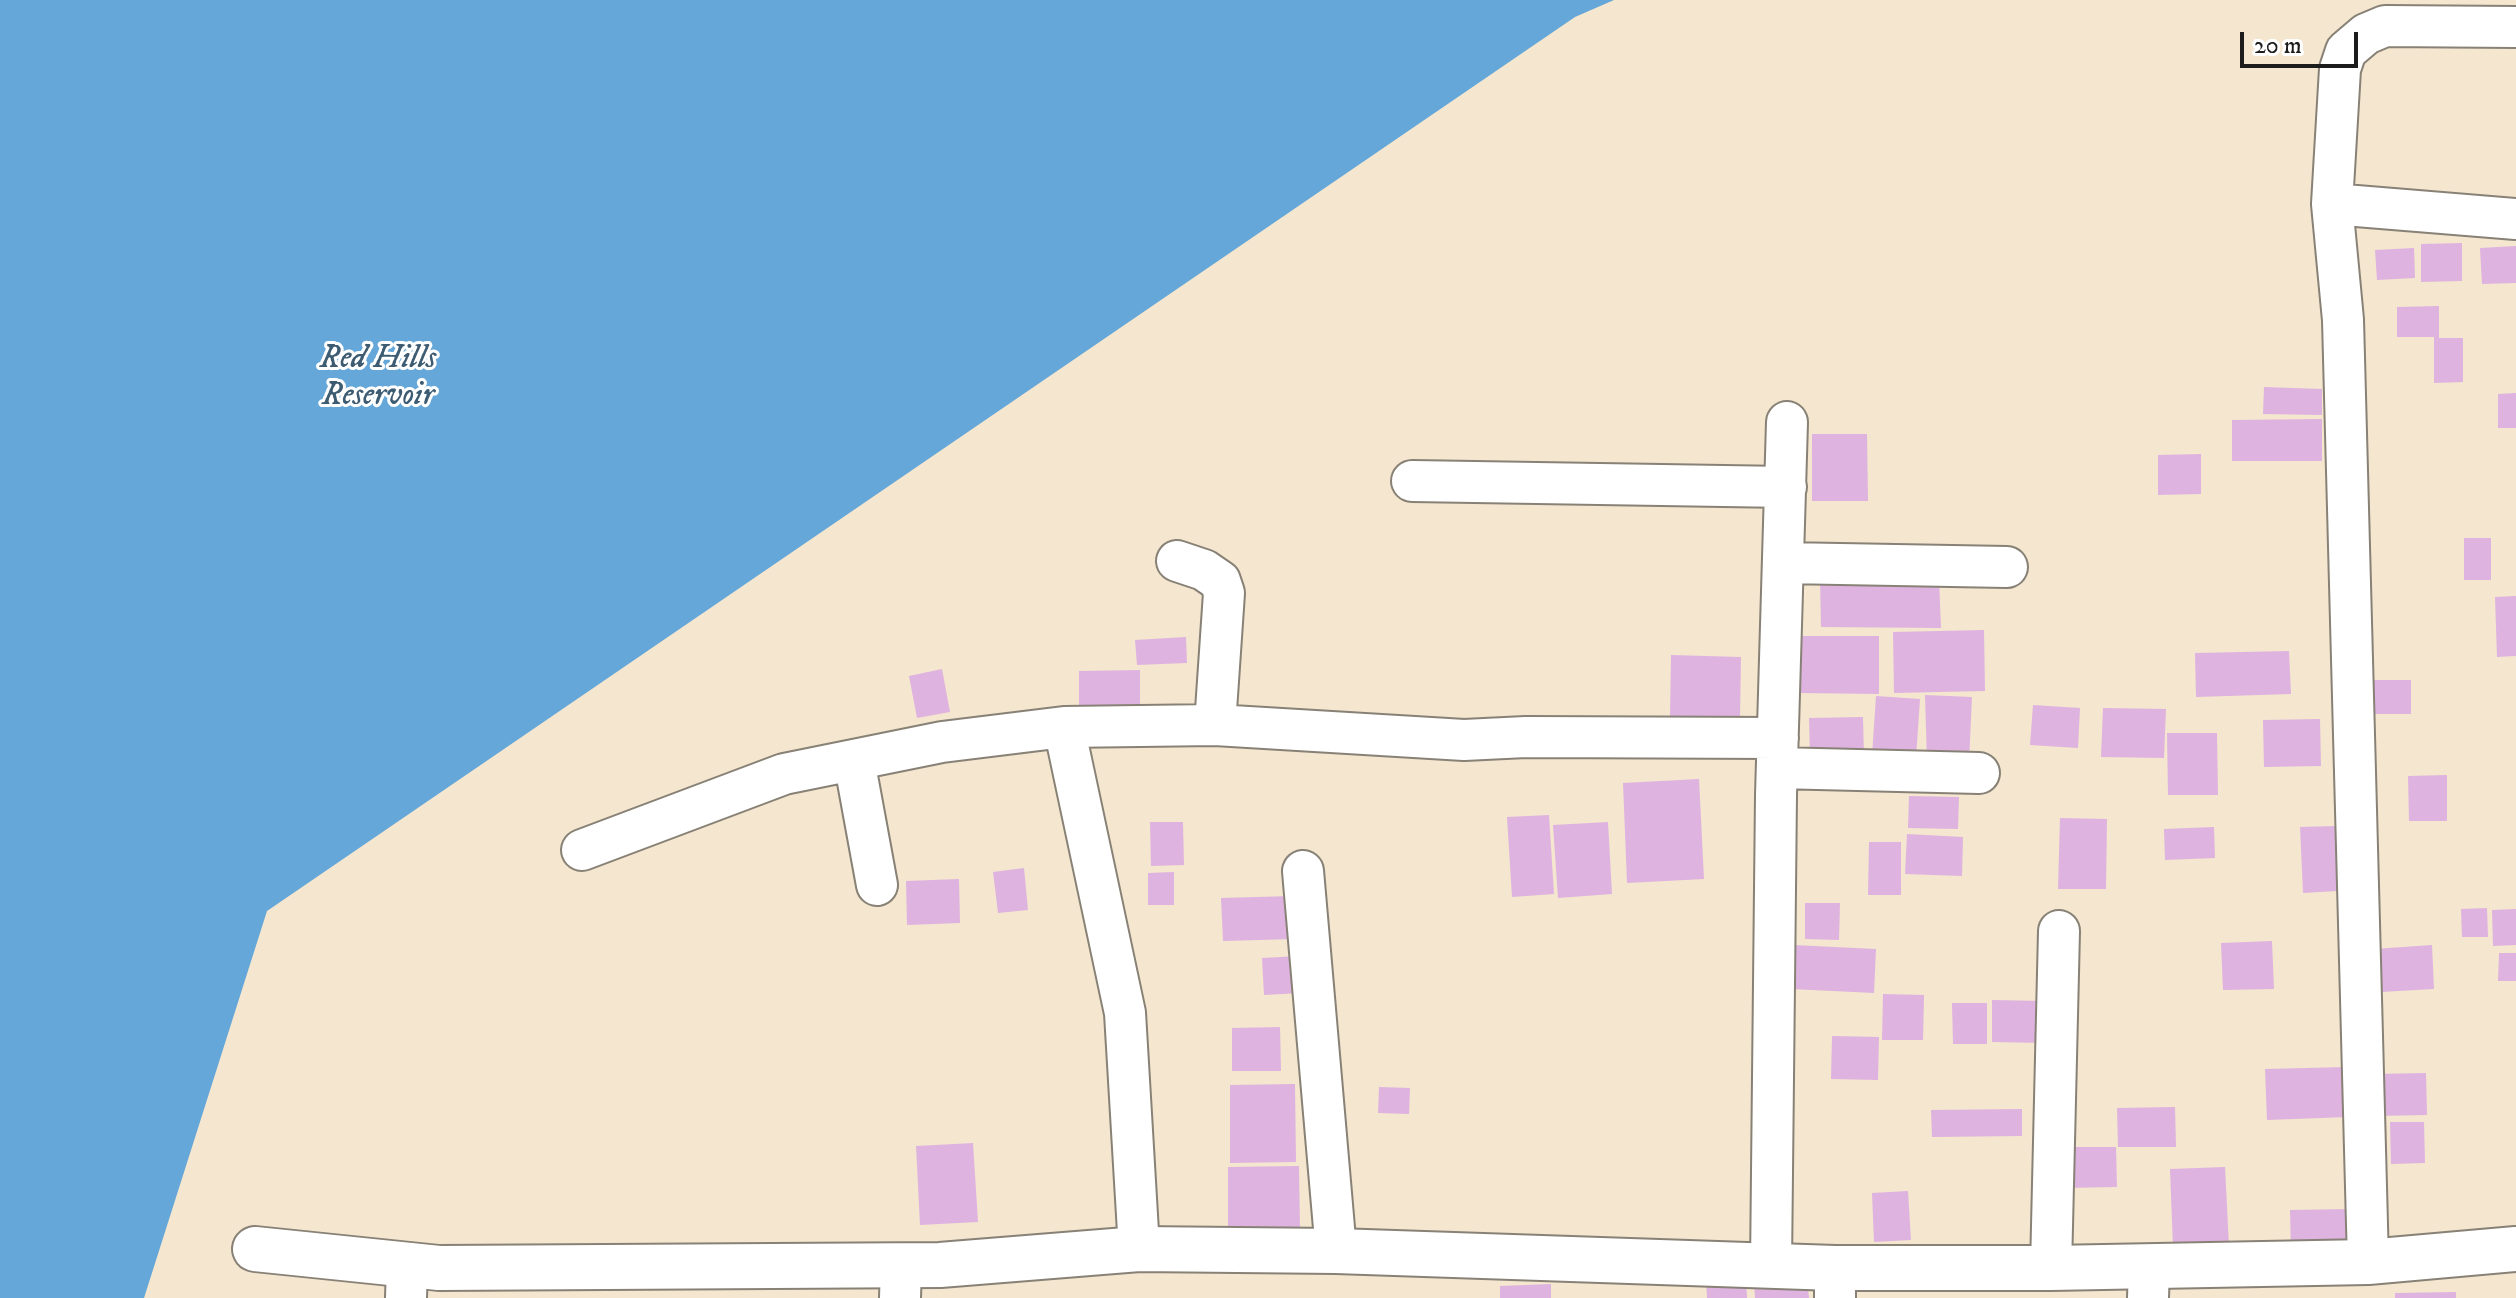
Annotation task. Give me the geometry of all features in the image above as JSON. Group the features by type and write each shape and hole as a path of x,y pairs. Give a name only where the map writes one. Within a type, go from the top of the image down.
{"street":[{"path":"2368,1262 2343,320 2332,204 2340,69 2346,51 2366,34 2385,26 2516,27"},
{"path":"2332,204 2516,219"},
{"path":"1771,1266 1778,753 1787,422"},
{"path":"1412,481 1786,487"},
{"path":"1177,561 1204,570 1220,581 1224,593 1215,725"},
{"path":"1784,563 2007,567"},
{"path":"582,850 784,774 942,742 1064,727 1215,725 1464,740 1526,737 1778,753 1979,773"},
{"path":"1064,727 1125,1013 1139,1249"},
{"path":"854,760 877,885"},
{"path":"1303,871 1336,1251"},
{"path":"2051,1268 2059,931"},
{"path":"255,1249 406,1281 439,1268 900,1281 940,1265 1139,1249 1336,1251 1771,1266 1835,1283 2051,1268 2148,1282 2516,1249"}],"water":[{"name":"Red Hills Reservoir","path":"0,0 1614,0 1575,17 267,911 144,1298 0,1298"}],"building":[{"path":"2462,243 2462,281 2421,282 2421,244"},
{"path":"2516,246 2516,283 2482,284 2480,248"},
{"path":"2414,248 2415,278 2377,280 2375,250"},
{"path":"2439,306 2439,338 2463,338 2463,382 2434,383 2434,337 2397,337 2397,307"},
{"path":"2264,387 2322,389 2322,415 2263,414"},
{"path":"2516,393 2516,428 2498,428 2498,394"},
{"path":"2322,419 2322,461 2232,461 2232,420"},
{"path":"1812,434 1867,434 1868,501 1812,501"},
{"path":"2201,454 2201,494 2158,495 2158,455"},
{"path":"2464,538 2491,538 2491,580 2464,580"},
{"path":"1820,579 1939,579 1941,628 1821,627"},
{"path":"2516,596 2516,656 2497,657 2495,597"},
{"path":"1984,630 1985,691 1894,693 1893,632"},
{"path":"1798,636 1879,636 1879,694 1797,693"},
{"path":"1186,637 1187,663 1137,665 1135,640"},
{"path":"2289,651 2291,694 2196,697 2195,653"},
{"path":"1671,655 1741,657 1740,718 1670,717"},
{"path":"942,669 950,712 917,718 909,676"},
{"path":"1140,670 1140,712 1079,713 1079,671"},
{"path":"2372,680 2411,680 2411,714 2372,714"},
{"path":"1925,695 1972,697 1969,763 1927,762"},
{"path":"1876,696 1920,699 1916,758 1872,756"},
{"path":"2033,705 2080,708 2078,748 2030,745"},
{"path":"2103,708 2166,709 2164,758 2101,757"},
{"path":"1863,717 1864,756 1810,758 1809,718"},
{"path":"2320,719 2321,766 2264,767 2263,720"},
{"path":"2167,733 2217,733 2218,795 2168,795"},
{"path":"2447,775 2447,821 2409,821 2408,776"},
{"path":"1699,779 1704,879 1627,883 1623,783"},
{"path":"1909,796 1959,797 1958,829 1908,828"},
{"path":"1549,815 1554,894 1512,897 1507,817"},
{"path":"2060,818 2107,819 2106,889 2058,889"},
{"path":"1150,822 1183,822 1184,865 1151,866"},
{"path":"1608,822 1612,894 1558,898 1553,825"},
{"path":"2335,826 2337,891 2303,893 2300,827"},
{"path":"2214,827 2215,858 2165,860 2164,829"},
{"path":"1907,834 1963,837 1962,876 1905,874"},
{"path":"1869,842 1901,842 1901,895 1868,895"},
{"path":"1024,868 1028,910 998,913 993,872"},
{"path":"1174,872 1174,905 1148,905 1148,873"},
{"path":"959,879 960,923 907,925 906,881"},
{"path":"1292,896 1294,939 1223,941 1221,898"},
{"path":"1805,903 1840,903 1839,940 1805,939"},
{"path":"2487,908 2488,937 2462,937 2461,909"},
{"path":"2516,909 2516,945 2493,946 2492,910"},
{"path":"2272,941 2274,989 2223,990 2221,943"},
{"path":"1793,945 1876,949 1874,993 1791,989"},
{"path":"2432,945 2434,989 2363,993 2360,950"},
{"path":"2499,953 2516,953 2516,981 2498,981"},
{"path":"1299,956 1301,993 1264,995 1262,958"},
{"path":"1883,994 1924,995 1923,1040 1882,1040"},
{"path":"1992,1000 2044,1001 2043,1043 1992,1042"},
{"path":"1952,1003 1987,1003 1987,1044 1953,1044"},
{"path":"1280,1027 1281,1071 1232,1071 1232,1028"},
{"path":"1832,1036 1879,1037 1878,1080 1831,1079"},
{"path":"2347,1067 2348,1117 2267,1120 2265,1069"},
{"path":"2426,1073 2427,1115 2376,1116 2374,1074"},
{"path":"1295,1084 1296,1162 1230,1163 1230,1085"},
{"path":"1379,1087 1410,1088 1409,1114 1378,1113"},
{"path":"2175,1107 2176,1147 2118,1147 2117,1108"},
{"path":"2022,1109 2022,1136 1932,1137 1931,1110"},
{"path":"2390,1122 2424,1122 2425,1163 2391,1164"},
{"path":"973,1143 978,1222 920,1225 916,1146"},
{"path":"2063,1147 2116,1147 2117,1187 2064,1188"},
{"path":"1299,1166 1300,1232 1228,1233 1228,1167"},
{"path":"2225,1167 2229,1246 2173,1248 2170,1169"},
{"path":"1908,1191 1911,1240 1874,1242 1872,1193"},
{"path":"2350,1209 2351,1252 2291,1253 2290,1210"},
{"path":"1746,1278 1747,1298 1707,1298 1706,1280"},
{"path":"1807,1279 1809,1298 1755,1298 1754,1282"},
{"path":"1551,1284 1551,1298 1500,1298 1500,1286"},
{"path":"2456,1292 2456,1298 2395,1298 2395,1293"}]}
